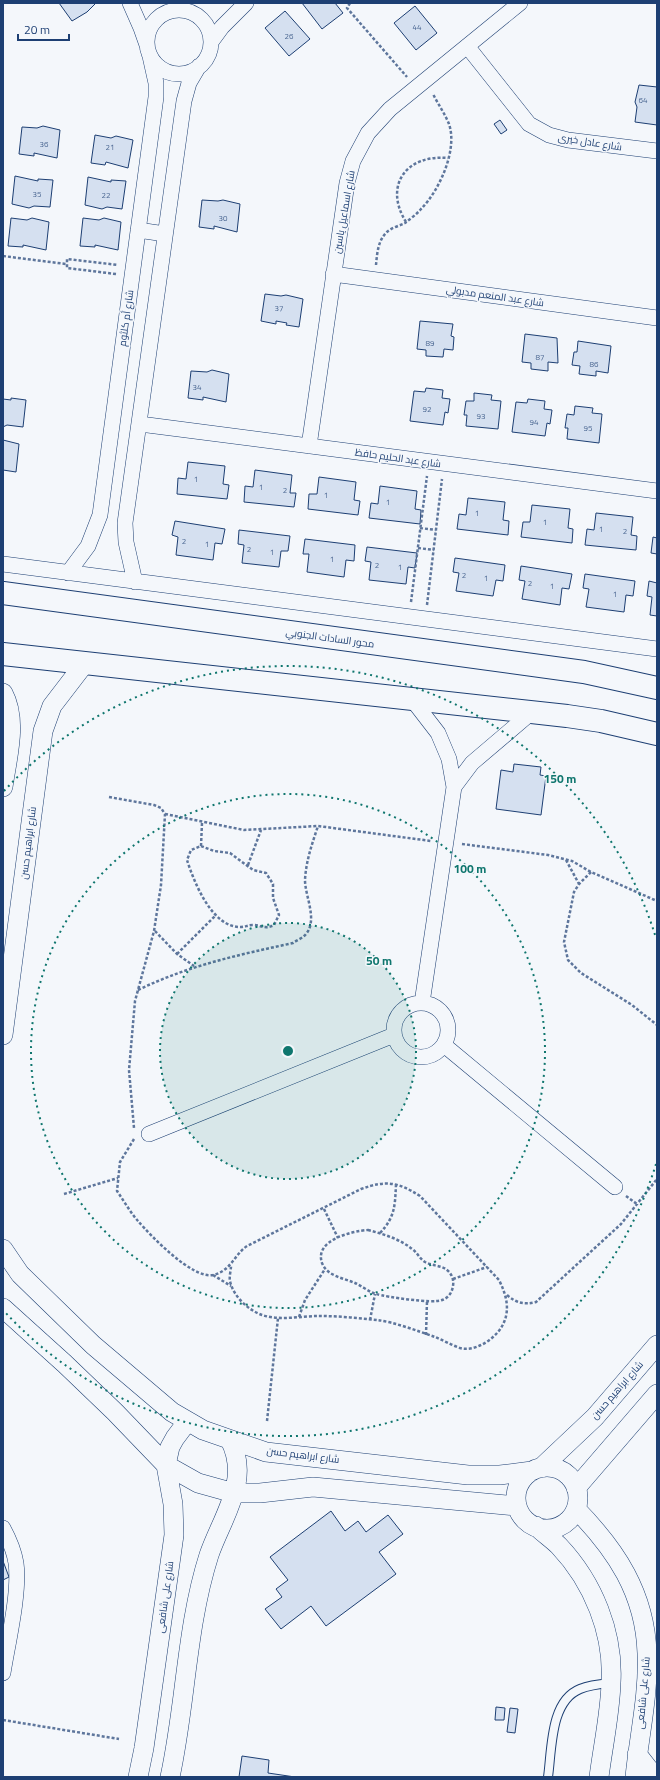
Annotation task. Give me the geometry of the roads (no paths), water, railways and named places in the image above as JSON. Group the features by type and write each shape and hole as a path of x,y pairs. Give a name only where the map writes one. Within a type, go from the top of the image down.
{"main road":[{"name":"محور السادات الجنوبي","path":"3,593 584,672 657,688"},
{"path":"3,603 33,597"},
{"path":"3,654 532,712 601,722 657,734"}],"street":[{"path":"130,3 142,28 149,51 157,65 167,71 178,73 189,72 199,66"},
{"path":"134,582 126,542 125,523 184,101 189,83 199,66 208,55 211,42 222,27 246,3"},
{"name":"شارع اسماعيل ياسين","path":"309,446 347,183 353,161 368,133 390,109 520,3"},
{"path":"149,51 147,36 151,26 158,18 168,12 184,7 200,18 208,28 211,42"},
{"name":"شارع عادل خيرى","path":"467,46 529,124 549,135 568,140 657,151"},
{"name":"شارع أم كلثوم","path":"68,573 88,546 100,515 156,97 156,83 149,51"},
{"path":"138,230 165,234"},
{"name":"شارع عبد المنعم مدبولي","path":"333,274 657,318"},
{"name":"شارع عبد الحليم حافظ","path":"140,424 657,491"},
{"path":"3,564 657,649"},
{"name":"شارع ابراهيم حسن","path":"3,1035 43,731 52,706 85,663"},
{"path":"3,694 7,701 11,728 3,787"},
{"path":"411,698 438,734 449,759 454,787 422,1003"},
{"path":"454,787 472,763 532,712"},
{"path":"422,1003 431,1005 440,1010 448,1026 448,1036 444,1045 438,1052 429,1056 420,1057 403,1051 394,1035 394,1027 401,1012 414,1004 422,1003"},
{"path":"149,1134 394,1035"},
{"path":"444,1045 615,1187"},
{"name":"شارع ابراهيم حسن","path":"3,1249 20,1274 93,1345 172,1412 187,1422 230,1440 266,1452 468,1475 500,1475 537,1469 595,1417 657,1345"},
{"path":"3,1308 93,1390 166,1465 198,1483 234,1493 260,1493 313,1487 517,1506"},
{"path":"576,1488 657,1394"},
{"name":"شارع على شافعى","path":"138,1777 144,1748 174,1535 173,1504 166,1465 170,1447 174,1438 187,1422"},
{"path":"170,1777 178,1739 195,1608 212,1549 234,1493 238,1469 234,1449 230,1440"},
{"path":"551,1467 562,1471 570,1478 576,1488 578,1498 576,1509 570,1519 559,1526 547,1529 527,1522 521,1515 517,1506 516,1496 518,1486 524,1477 537,1469 551,1467"},
{"name":"شارع على شافعى","path":"576,1509 599,1532 618,1559 633,1588 643,1620 647,1652 646,1685 635,1777"},
{"path":"536,1526 558,1546 578,1569 593,1595 604,1623 610,1652 612,1682 599,1777"},
{"path":"3,1528 11,1544 16,1562 17,1582 3,1673"},
{"path":"637,1754 655,1777"}],"lane":[{"path":"548,1777 556,1720 562,1703 570,1694 581,1689 612,1682"}]}
